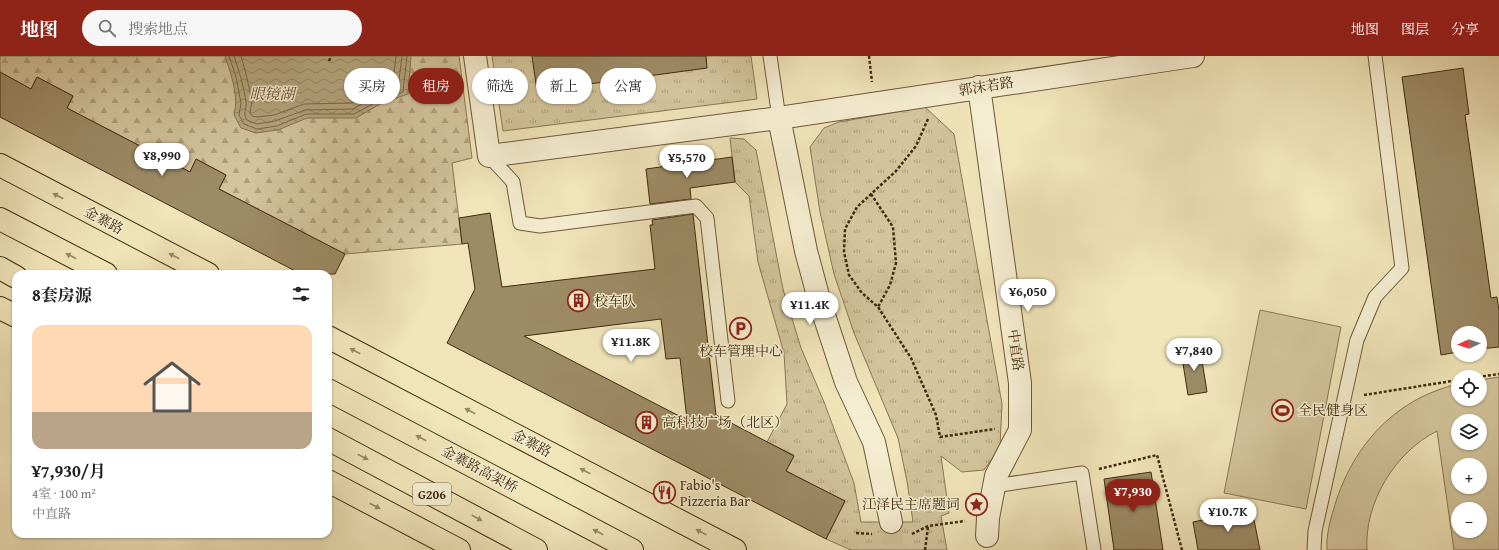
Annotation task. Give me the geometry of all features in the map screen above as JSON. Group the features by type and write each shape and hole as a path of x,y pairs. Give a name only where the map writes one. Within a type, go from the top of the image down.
{"highway":[{"name":"金寨路","path":"0,165 200,270"},
{"path":"0,219 98,270"},
{"path":"0,268 12,275"},
{"path":"0,308 12,314"},
{"name":"金寨路","path":"332,339 735,550"},
{"name":"金寨路高架桥","path":"332,392 632,550"},
{"name":"G206","path":"332,441 536,550"},
{"path":"332,483 459,550"}],"street":[{"path":"475,56 489,156"},
{"name":"郭沫若路","path":"489,156 779,118 940,94 1151,59 1193,56"},
{"name":"中直路","path":"979,87 1020,383 1020,430 996,476 987,527"},
{"path":"779,118 806,252 820,303 846,382 874,442 885,528"}],"lane":[{"path":"770,56 779,118"},
{"path":"1314,550 1315,531 1357,340 1375,297 1402,268 1374,56"},
{"path":"489,156 514,182 520,224 540,226 696,206 707,218 728,401"},
{"path":"994,486 1082,473 1094,550"}],"path":[{"path":"329,61 331,56"},
{"path":"940,94 916,146 896,170 857,207 845,229 844,252 849,275 862,293 878,307 912,358 936,414 940,437 988,429 1020,430"},
{"path":"871,194 893,227 896,263 890,285 878,307"},
{"path":"1487,376 1499,374"},
{"path":"1344,398 1451,381"},
{"path":"1082,473 1157,455 1182,550"},
{"path":"926,550 928,526"},
{"path":"908,536 928,526 987,527"},
{"path":"856,533 885,528"}],"green space":[{"path":"0,56 459,56 461,68 408,68 408,104 464,104 464,95 472,158 452,163 462,244 345,254 219,189 226,175 196,159 190,172 67,108 73,96 37,77 31,89 0,72"},
{"path":"492,56 751,56 757,99 503,131 499,104 528,104 528,68 494,68"},
{"path":"925,107 954,134 1002,404 1000,447 984,470 962,472 941,456 949,513 941,516 947,550 851,550 826,539 845,501 786,471 794,455 767,442 787,404 784,353 758,262 749,196 735,182 730,138 744,139 756,150 783,289 801,348 824,402 854,483 861,522 913,522 907,481 898,438 854,333 834,274 820,212 810,147 824,128 839,122"},
{"name":"全民健身区","path":"1260,310 1341,327 1306,509 1224,493"},
{"path":"1499,377 1499,550 1454,550 1452,538 1487,538 1487,502 1451,502 1451,529 1437,431 1422,440 1408,452 1396,465 1385,481 1377,497 1371,515 1367,532 1367,550 1327,550 1327,539 1334,508 1349,470 1360,452 1372,436 1402,409 1419,398 1451,386 1451,406 1487,406 1487,379"}],"water":[{"name":"眼镜湖","path":"225,56 411,56 410,68 408,68 408,94 400,97 400,68 344,68 344,104 380,104 356,118 307,118 278,130 256,133 241,128 234,115 236,100 232,78"}],"building":[{"path":"532,56 706,56 707,68 656,75 656,68 600,68 600,82 592,84 592,68 536,68 536,84"},
{"path":"1463,68 1469,114 1465,115 1491,298 1497,297 1499,311 1499,347 1487,348 1487,326 1451,326 1451,353 1441,355 1402,77"},
{"path":"0,72 31,89 37,77 73,96 67,108 190,172 196,159 226,175 219,189 345,254 335,274 332,274 332,270 293,270 0,117"},
{"path":"732,157 735,182 690,188 691,199 650,204 646,169"},
{"path":"490,213 502,287 655,269 650,225 653,225 652,220 693,214 716,415 794,456 786,471 845,501 826,539 447,343 475,289 468,243 462,244 459,218","holes":["661,319 666,359 680,358 687,420 524,336"]},
{"path":"1200,348 1207,392 1188,395 1181,351"},
{"path":"1151,472 1163,550 1114,550 1104,479"},
{"path":"1252,510 1260,550 1198,550 1193,522"}],"tunnel":[{"path":"891,522 892,550"}],"place":[{"name":"校车队","path":"578,301"},
{"name":"校车管理中心","path":"741,329"},
{"name":"全民健身区","path":"1283,410"},
{"name":"高科技广场（北区）","path":"646,422"},
{"name":"Fabio's Pizzeria Bar","path":"665,493"},
{"name":"江泽民主席题词","path":"976,504"}]}
